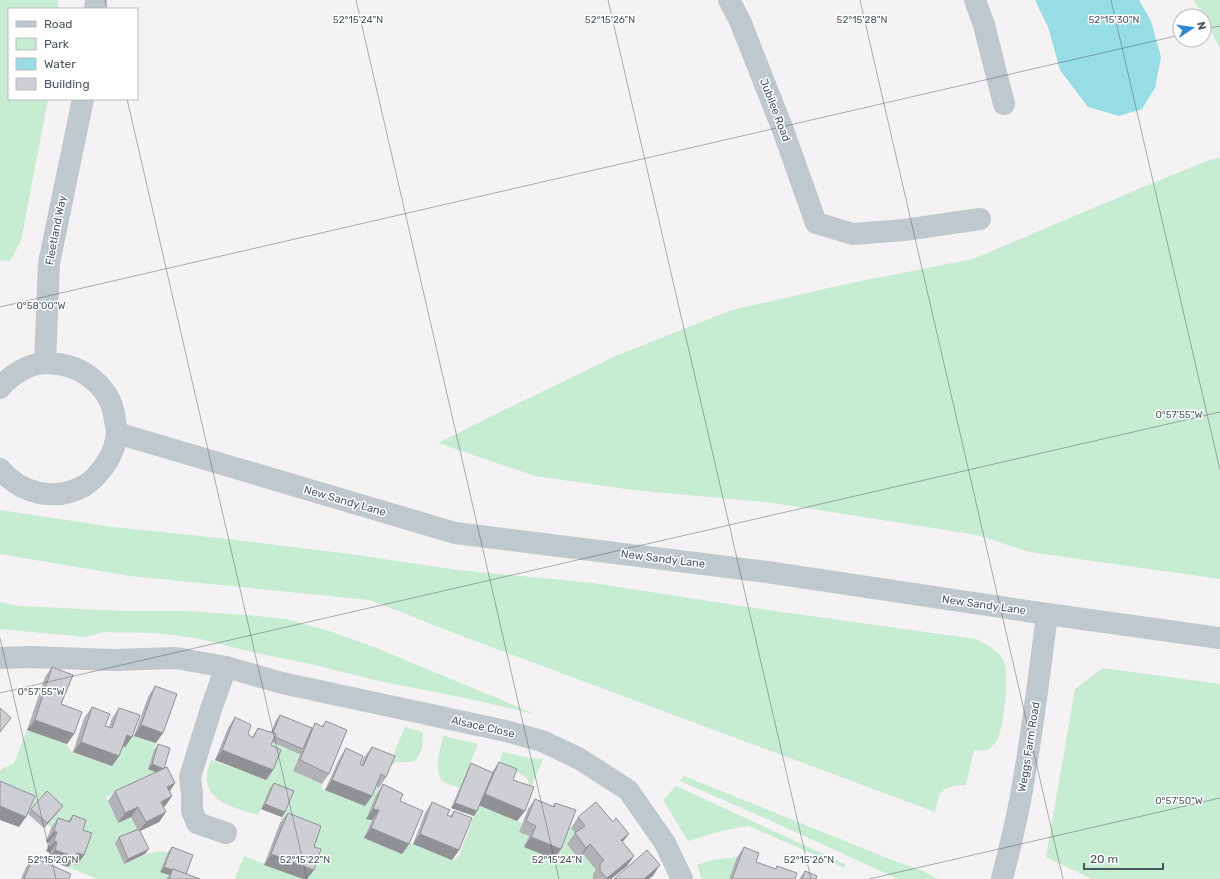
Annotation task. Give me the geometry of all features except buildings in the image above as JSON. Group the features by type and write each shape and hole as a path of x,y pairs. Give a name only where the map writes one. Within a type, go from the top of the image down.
{"street":[{"name":"Jubilee Road","path":"728,0 740,21 780,123 816,223 853,234 904,230 980,219"},
{"path":"975,0 984,25 1004,104"},
{"name":"Fleetland Way","path":"45,363 49,263 83,100"},
{"path":"0,388 6,381 24,369 45,363 68,365 88,374 104,390 114,411 117,434 112,454 100,472 85,485 65,493 44,494 24,489 7,477 0,469"},
{"name":"New Sandy Lane","path":"117,434 455,533 767,572 1220,638"},
{"name":"Weggs Farm Road","path":"1002,879 1015,827 1023,784 1039,681 1047,614"},
{"name":"Alsace Close","path":"0,658 31,657 113,660 176,658 226,667 282,683 506,731 542,741 578,758 628,790 665,843 682,879"},
{"path":"226,667 190,777 192,795 190,827 226,833"}],"green space":[{"path":"0,0 58,0 58,8 8,8 8,100 48,100 21,241 10,261 0,260"},
{"path":"1194,0 1220,0 1220,48 1212,33 1212,8 1198,8"},
{"path":"1220,158 1220,579 1030,552 977,535 765,502 633,490 535,476 438,443 618,355 732,310 846,284 973,259 1209,160"},
{"path":"0,510 113,527 350,554 458,570 593,583 768,610 976,639 998,653 1003,659 1005,665 1006,686 1002,722 998,738 993,745 986,751 974,750 966,785 952,786 943,790 935,812 467,638 370,600 130,576 0,554"},
{"path":"0,602 19,606 123,611 187,611 287,619 332,632 374,647 535,714 475,700 379,681 196,638 156,633 103,632 86,637 0,629"},
{"path":"1103,668 1220,684 1220,879 1092,879 1046,857 1075,689"},
{"path":"405,727 423,732 422,749 416,760 411,762 396,762 388,767"},
{"path":"27,730 67,744 73,752 112,766 120,745 129,734 156,743 148,769 160,774 145,779 106,797 118,823 131,817 138,832 124,864 151,853 162,851 168,852 160,872 168,875 166,879 97,879 68,867 48,824 59,811 43,796 28,814 0,794 0,772 2,769 14,763"},
{"path":"443,736 478,744 460,788 446,783 439,776 438,759"},
{"path":"268,740 299,754 293,771 322,784 321,788 325,790 365,806 374,785 379,788 366,819 372,820 364,838 402,854 407,843 452,860 453,862 460,854 478,805 522,823 519,832 529,836 524,847 567,826 571,828 578,836 568,844 578,858 583,854 597,870 593,874 593,879 307,879 307,858 314,836 280,823 282,817 270,788 258,815 224,803 211,792 208,784 207,773 211,760 266,780"},
{"path":"503,752 530,758 543,759 530,790 528,780 524,776 509,769 501,763"},
{"path":"684,776 897,862 918,869 938,879 898,879 680,781"},
{"path":"676,786 845,864 844,868 749,826 721,831 688,841 663,800"},
{"path":"244,856 303,879 235,879"},
{"path":"737,857 729,879 702,879 697,865 712,860"}],"water":[{"path":"1035,0 1139,0 1151,21 1161,57 1155,88 1142,109 1119,116 1088,107 1060,70 1048,27"}]}
